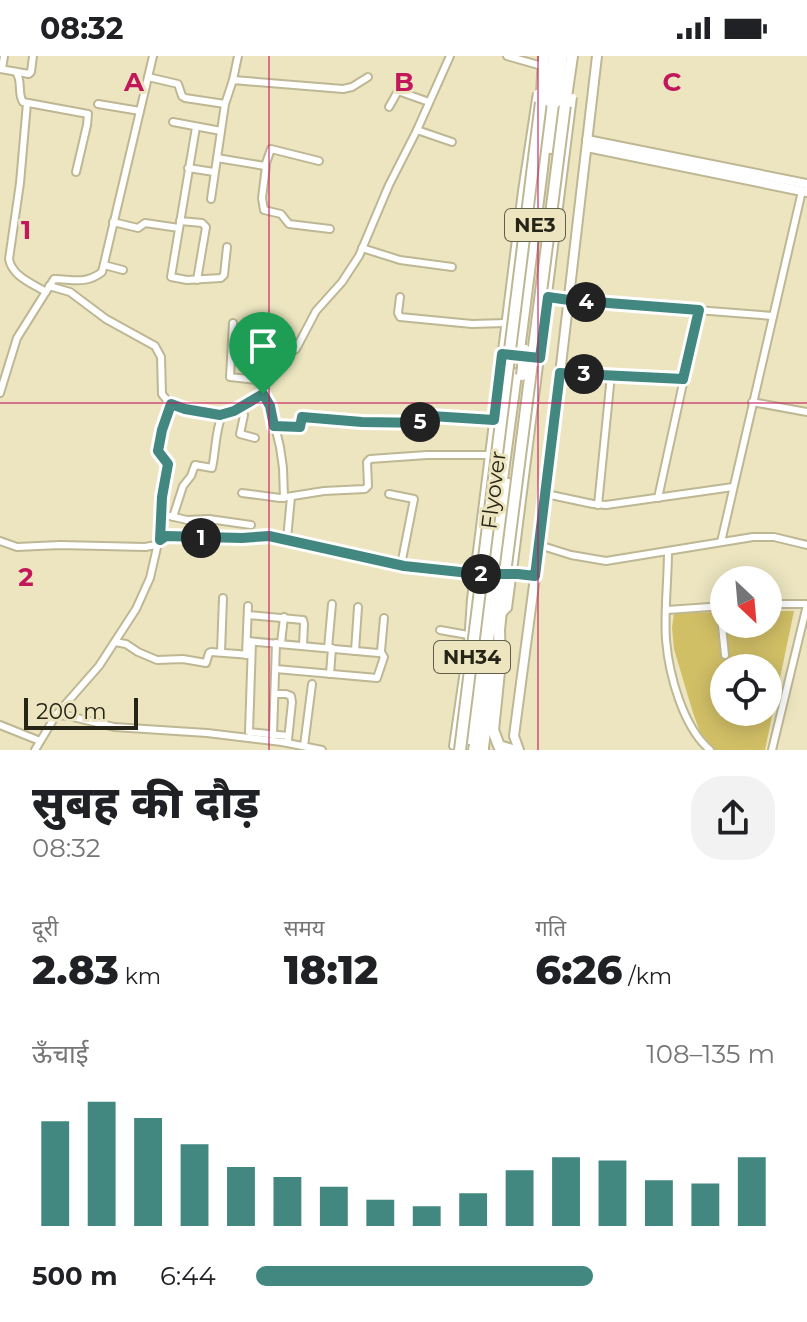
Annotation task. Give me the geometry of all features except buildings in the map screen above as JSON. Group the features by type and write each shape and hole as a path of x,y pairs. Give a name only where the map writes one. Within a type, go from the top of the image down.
{"highway":[{"name":"NE3","path":"478,748 500,575 554,56"},
{"name":"NE3","path":"551,97 562,56"},
{"name":"Flyover","path":"478,748 551,97 568,81 572,56"},
{"name":"NH34","path":"543,61 551,97"},
{"name":"Flyover","path":"499,630 500,575 551,97"},
{"name":"NH34","path":"478,748 494,737 500,662 499,630"},
{"name":"NH34","path":"478,748 499,630"}],"main road":[{"path":"519,750 514,736 546,494 597,56"},
{"path":"551,97 591,103"},
{"path":"587,144 805,188"},
{"path":"478,748 514,736"}],"street":[{"path":"4,56 1,69 29,74 33,56"},
{"path":"0,392 3,369 17,338 55,278 75,281 101,274 153,56"},
{"path":"211,199 225,104 238,56"},
{"path":"287,539 283,463 270,406 263,394 268,373 296,349 316,311 351,270 450,56"},
{"path":"507,56 543,61"},
{"path":"16,72 21,81 20,99 23,102 88,114 76,172"},
{"path":"148,77 178,84 185,98 225,104"},
{"path":"233,80 346,89 368,77"},
{"path":"389,107 398,91 429,102"},
{"path":"500,575 539,370 548,297 551,97"},
{"path":"478,748 468,635 471,599 522,191 551,97"},
{"path":"27,103 9,259 15,273 48,289 72,293 106,319 155,346 161,357 162,394 171,404 222,415 263,394"},
{"path":"98,104 140,111"},
{"path":"173,122 221,131"},
{"path":"196,127 171,277 197,280 223,277 227,247"},
{"path":"417,130 452,142"},
{"path":"319,161 271,149 262,198 264,210 282,215 287,223 330,229"},
{"path":"217,158 266,166"},
{"path":"188,168 214,172"},
{"path":"721,542 805,188"},
{"path":"113,222 138,228 145,223 202,223 206,227 197,280"},
{"path":"362,248 400,260 452,267"},
{"path":"104,265 123,270"},
{"path":"400,297 400,317 477,325 506,323"},
{"path":"548,297 773,316"},
{"path":"658,498 699,310"},
{"path":"233,323 230,377 266,381"},
{"path":"502,354 540,358"},
{"path":"500,365 539,370"},
{"path":"560,373 683,379"},
{"path":"598,505 611,375"},
{"path":"752,402 807,412"},
{"path":"35,750 56,715 92,675 115,642 147,586 159,542 168,464 158,451 171,404"},
{"path":"240,407 244,415 240,434 255,438"},
{"path":"173,517 183,486 195,465 212,468 222,415"},
{"path":"274,426 300,427 302,417 427,423 431,416 494,420"},
{"path":"242,493 287,497 366,489 367,462 370,459 489,455"},
{"path":"546,494 598,505 733,487"},
{"path":"389,494 414,499 401,565"},
{"path":"161,514 187,520 209,519 251,525"},
{"path":"0,541 26,547 145,547 153,546 166,536 269,536 401,565 535,576"},
{"path":"539,545 606,561 763,537 807,545"},
{"path":"668,551 666,641 672,674 680,704 692,730 710,750"},
{"path":"221,652 223,598"},
{"path":"330,674 332,604"},
{"path":"772,750 807,604 782,604"},
{"path":"248,606 249,732 273,735 322,750"},
{"path":"355,651 358,607"},
{"path":"667,610 710,607"},
{"path":"248,615 300,619 304,622 303,645"},
{"path":"273,735 278,643 284,617"},
{"path":"276,669 377,678 384,657 381,652 384,618"},
{"path":"440,630 468,635"},
{"path":"249,641 381,652"},
{"path":"115,642 126,644 159,661 181,658 206,663 210,652 248,655"},
{"path":"304,746 312,684"},
{"path":"275,694 291,696 288,740"},
{"path":"56,715 114,727 288,740"},
{"path":"0,725 40,741"}],"shaded area":[{"path":"782,611 794,611 782,669 782,654 710,654 710,726 770,726 765,750 715,750 700,732 674,649 674,613 710,612 710,638 782,638"}],"route":[{"path":"548,297 699,310 683,379 560,373 535,576 404,566 269,536 166,536 160,540 162,497 168,464 158,451 171,404 220,415 234,411 263,394 270,406 274,426 302,427 302,417 362,422 427,423 431,416 494,420 502,354 540,358 548,297"}]}
